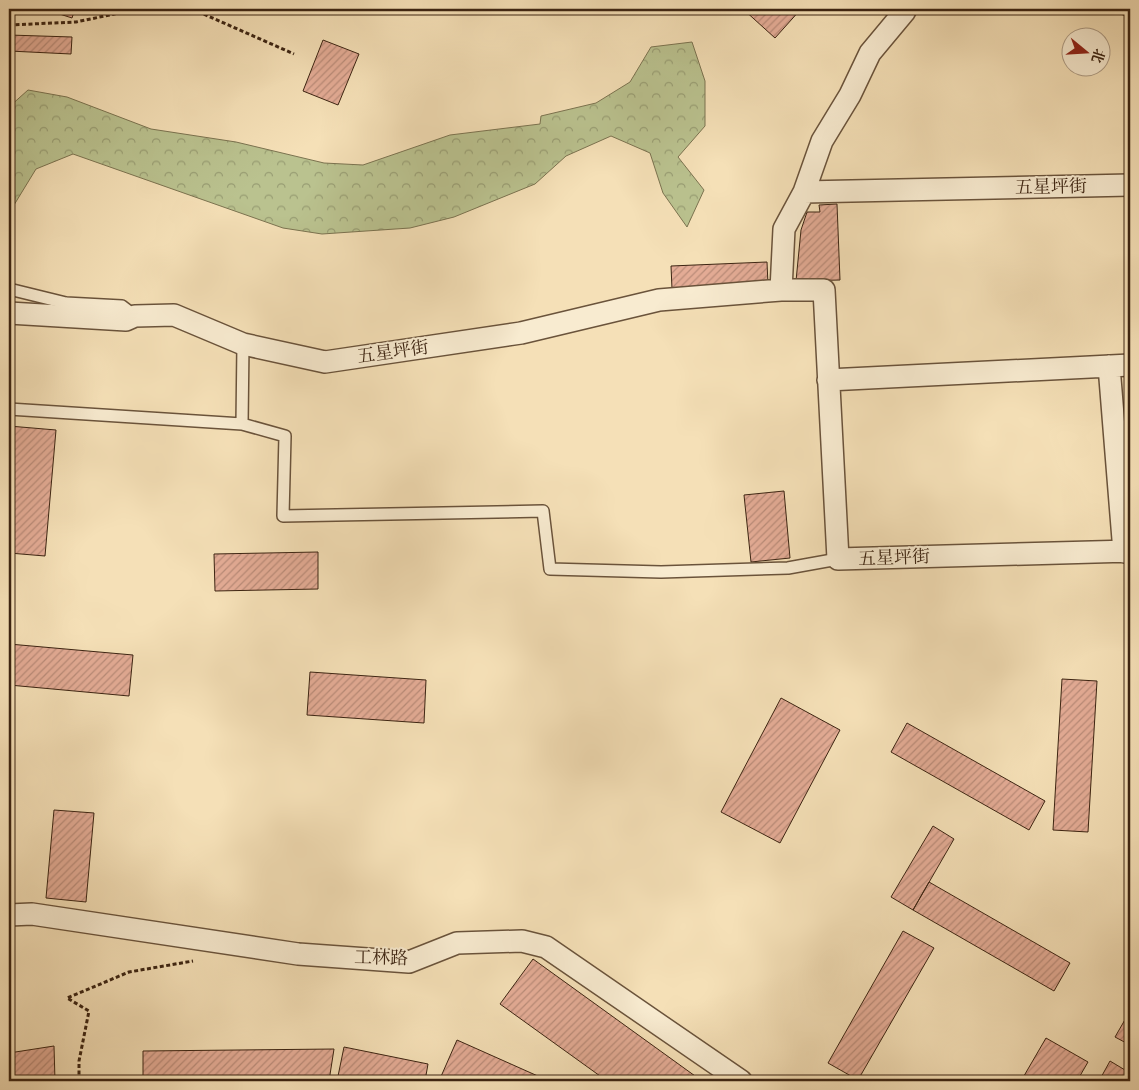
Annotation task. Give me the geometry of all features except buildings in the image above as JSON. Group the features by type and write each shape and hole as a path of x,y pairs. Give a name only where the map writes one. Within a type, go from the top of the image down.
{"street":[{"path":"781,290 784,229 804,192 822,141 850,94 870,53 905,11"},
{"name":"五星坪街","path":"804,192 1130,185"},
{"name":"五星坪街","path":"9,313 126,320 135,316 174,316 243,344 325,362 521,333 660,300 781,290 824,290 838,559 1127,552"},
{"path":"828,380 1130,365"},
{"path":"1109,366 1127,552"},
{"name":"工林路","path":"9,915 32,914 298,954 410,962 457,943 522,941 546,947 741,1081"}],"lane":[{"path":"9,289 66,302 122,306 135,316"},
{"path":"242,424 243,344"},
{"path":"9,409 242,424 285,436 282,516 543,511 550,569 661,572 788,568 838,559"}],"path":[{"path":"9,25 76,22 138,9"},
{"path":"192,9 294,54"},
{"path":"79,1081 79,1060 89,1012 67,998 129,972 200,960 218,942"}],"green space":[{"path":"692,42 705,81 705,126 678,157 704,190 687,227 663,193 650,153 611,136 566,156 535,184 454,217 410,228 322,234 283,228 73,154 36,169 14,205 9,232 9,107 28,90 67,97 151,129 236,142 324,163 363,165 450,135 540,124 541,116 596,103 630,82 651,47"}]}
